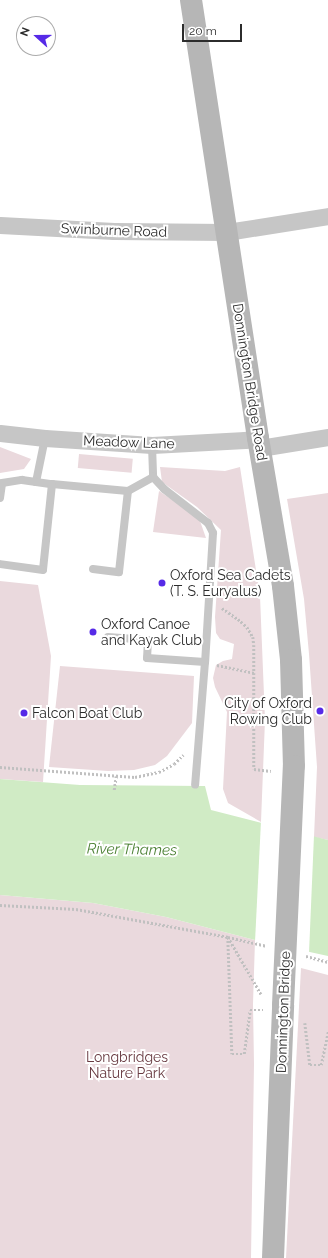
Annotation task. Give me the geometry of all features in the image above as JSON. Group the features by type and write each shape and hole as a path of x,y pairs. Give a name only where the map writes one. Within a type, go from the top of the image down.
{"main road":[{"name":"Donnington Bridge Road","path":"191,0 228,232 259,443 283,586 291,660 294,766"},
{"name":"Donnington Bridge","path":"273,1258 277,1013 294,766"}],"street":[{"name":"Swinburne Road","path":"0,225 114,231 228,232 328,216"},
{"name":"Meadow Lane","path":"0,433 45,438 152,444 245,440 259,443 328,438"}],"lane":[{"path":"36,482 45,438"},
{"path":"152,444 153,477 164,489 208,523 213,533 205,662 195,785"},
{"path":"0,498 2,483 22,480 128,491 153,477"},
{"path":"0,564 43,570 52,484"},
{"path":"93,569 119,572 128,491"},
{"path":"108,637 148,640 147,658 205,662"}],"path":[{"path":"209,601 238,619 247,627 254,645 254,769 271,771"},
{"path":"205,662 254,673"},
{"path":"0,767 135,777 159,772 174,764 198,743"},
{"path":"114,790 116,776"},
{"path":"0,905 76,910 228,937 261,994"},
{"path":"228,937 232,1054 244,1054 250,1010 277,1013 305,1022 310,1065 321,1065 328,1032"}],"green space":[{"path":"0,447 31,459 24,469 0,473"},
{"path":"79,454 133,459 132,473 78,468"},
{"path":"160,467 225,471 240,467 260,596 265,720 261,822 228,803 223,789 227,712 215,687 213,678 216,665 223,661 232,659 234,644 220,639 216,633 215,617 221,530 197,507 162,482"},
{"path":"159,491 200,521 206,538 153,532"},
{"name":"City of Oxford Rowing Club","path":"328,493 328,840 314,837 317,767 309,654 304,599 287,499"},
{"name":"Falcon Boat Club","path":"0,581 38,585 51,656 43,782 0,779"},
{"path":"60,666 194,676 192,723 167,756 155,765 134,770 108,771 49,767"},
{"name":"Longbridges Nature Park","path":"0,895 93,903 166,917 255,940 251,1258 0,1258"},
{"path":"301,968 328,975 328,1258 286,1258"}],"water":[{"name":"River Thames","path":"0,779 80,785 205,786 211,810 328,840 328,956 255,940 166,917 93,903 0,895"}],"pier":[{"path":"261,821 314,835 309,953 255,942"}],"place":[{"name":"Oxford Sea Cadets (T. S. Euryalus)","path":"162,583"},
{"name":"Oxford Canoe and Kayak Club","path":"93,632"},
{"name":"City of Oxford Rowing Club","path":"320,711"},
{"name":"Falcon Boat Club","path":"24,713"}]}
